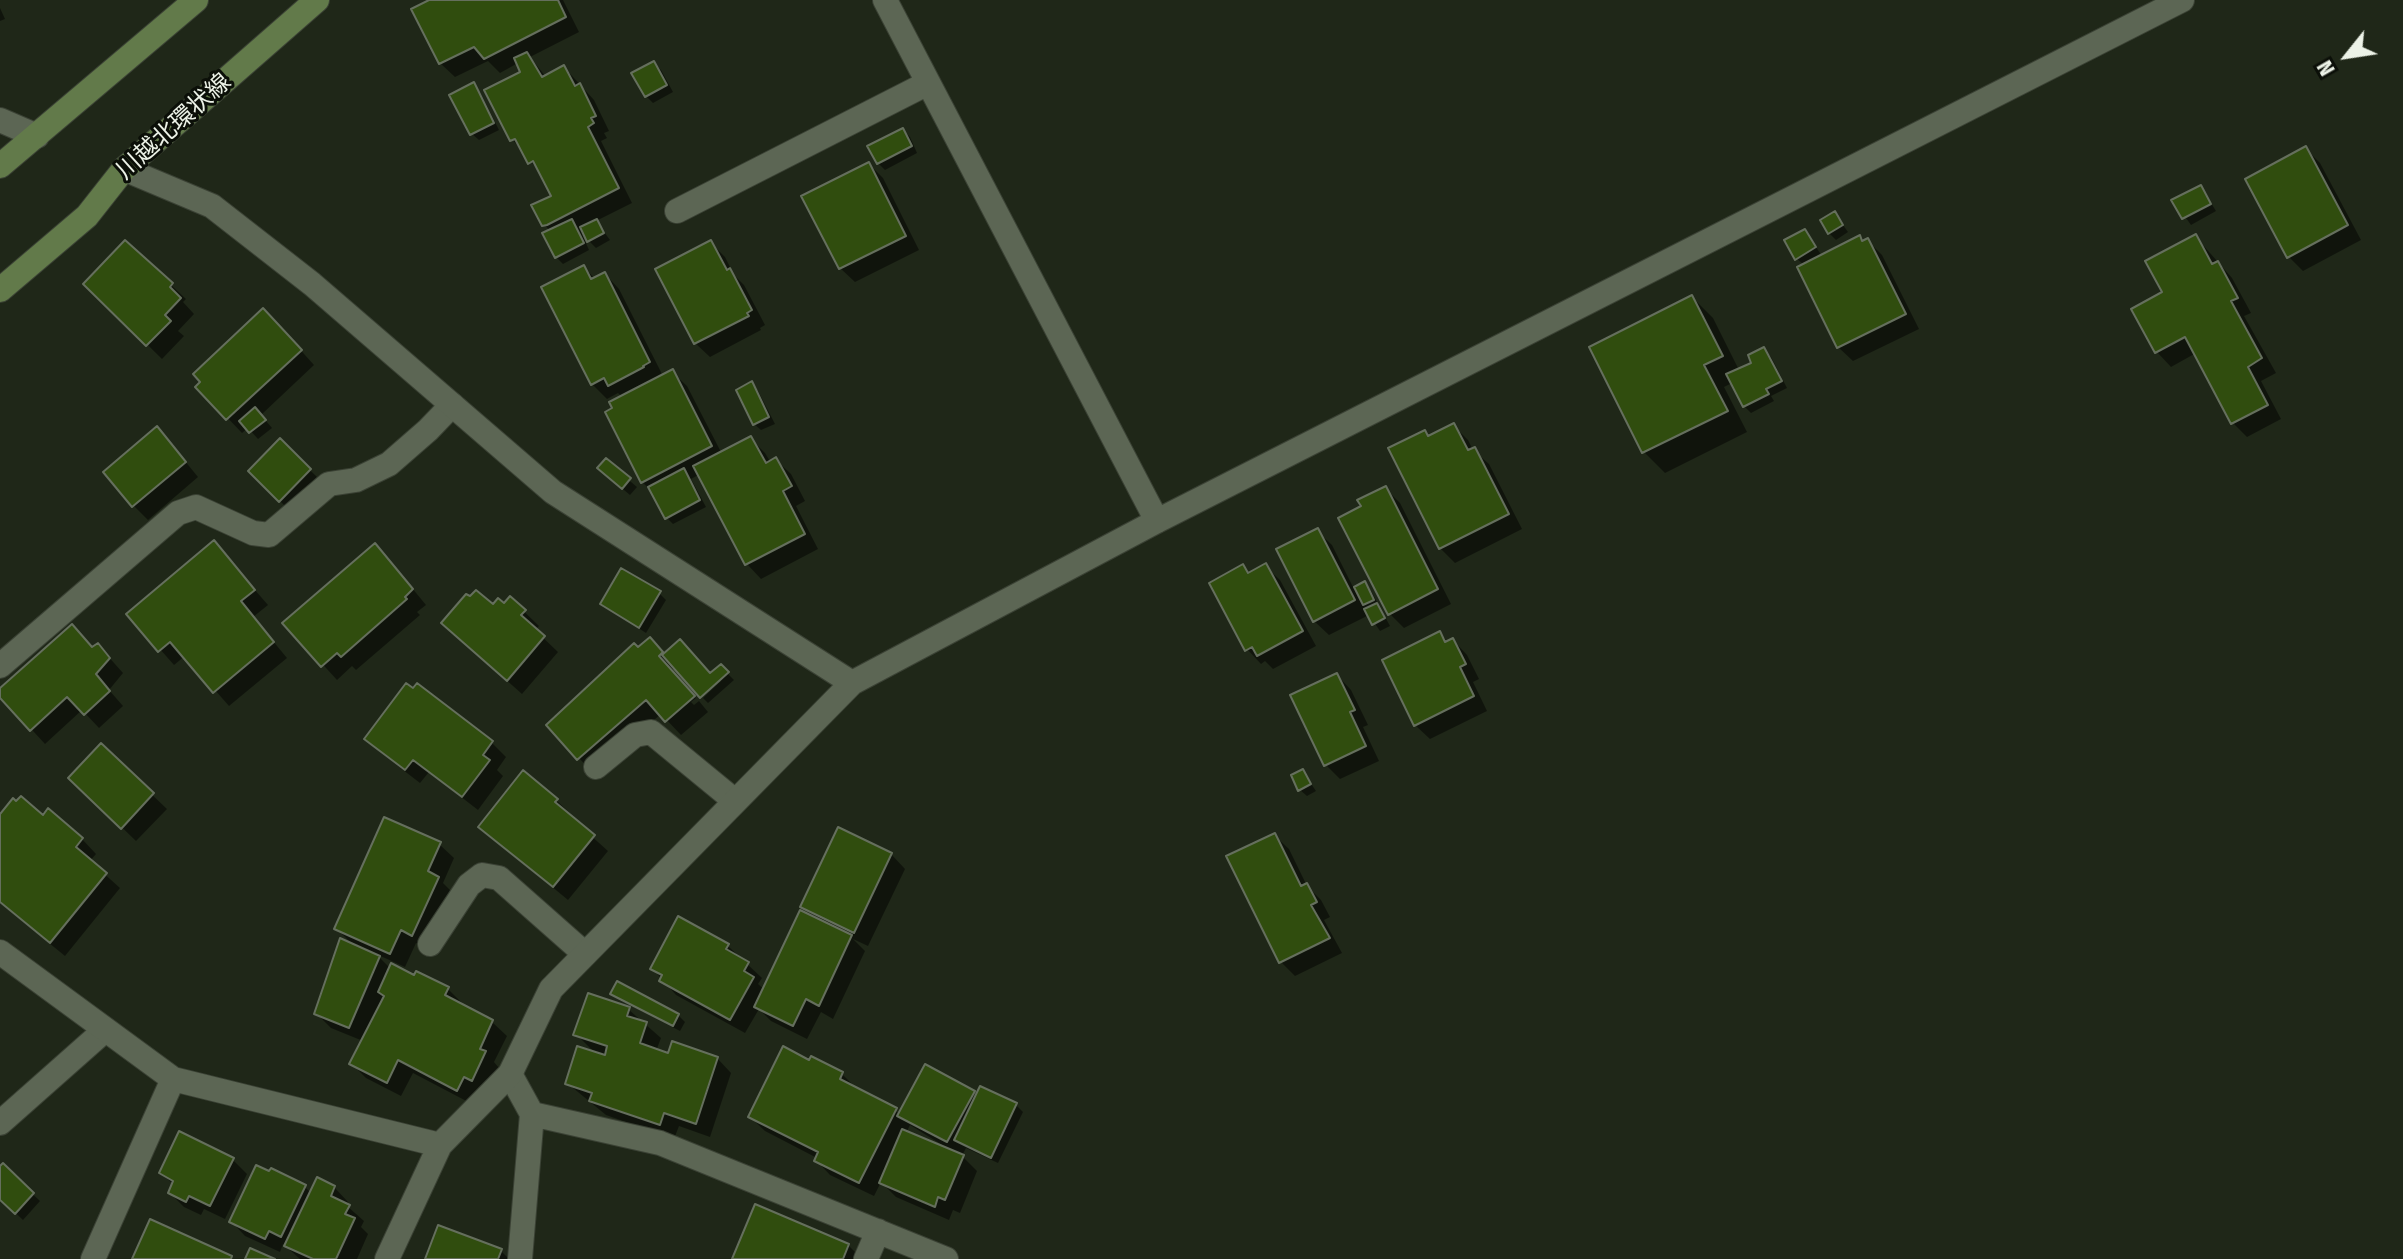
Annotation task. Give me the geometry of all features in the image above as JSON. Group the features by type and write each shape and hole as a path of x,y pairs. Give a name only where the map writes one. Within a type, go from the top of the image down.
{"main road":[{"path":"0,166 196,0"},
{"name":"川越北環状線","path":"0,290 87,216 124,169 317,0"}],"street":[{"path":"885,0 1157,521"},
{"path":"387,1259 440,1145 510,1074 551,989 852,683 1157,521 2182,0"},
{"path":"677,211 928,83"},
{"path":"0,120 37,136"},
{"path":"124,169 212,206 312,284 553,492 852,683"},
{"path":"0,666 178,513 196,507 253,533 269,535 329,484 356,480 389,464 452,405"},
{"path":"596,767 635,735 651,732 735,801"},
{"path":"430,944 469,885 482,875 499,878 585,954"},
{"path":"0,952 173,1079 440,1145"},
{"path":"0,1123 105,1030"},
{"path":"510,1074 532,1114 520,1259"},
{"path":"93,1259 173,1079"},
{"path":"532,1114 660,1143 946,1259"},
{"path":"866,1259 878,1231"}],"building":[{"path":"429,0 558,0 566,17 484,59 474,47 439,64 411,9"},
{"path":"527,52 542,77 564,65 575,86 580,83 596,116 591,118 594,123 588,127 619,188 542,226 531,205 551,196 533,161 528,164 515,139 510,141 484,90 520,72 514,58"},
{"path":"654,61 667,85 645,97 631,73"},
{"path":"474,82 494,123 470,135 449,95"},
{"path":"903,128 912,146 877,164 867,146"},
{"path":"2306,146 2348,225 2287,258 2245,179"},
{"path":"869,162 906,236 839,269 801,196"},
{"path":"2201,185 2211,204 2182,219 2171,200"},
{"path":"1835,211 1843,225 1828,234 1820,220"},
{"path":"572,219 584,243 555,258 542,233"},
{"path":"597,219 604,233 587,242 580,227"},
{"path":"1805,229 1816,247 1795,260 1784,240"},
{"path":"2196,234 2212,264 2218,261 2238,298 2231,301 2262,358 2248,367 2268,405 2231,424 2185,337 2155,353 2131,309 2162,292 2145,261"},
{"path":"1860,235 1862,241 1868,238 1906,314 1837,348 1797,267"},
{"path":"125,240 173,283 170,287 181,298 165,315 171,321 146,346 83,284"},
{"path":"711,240 752,310 747,313 749,316 694,344 655,269"},
{"path":"584,265 591,279 605,272 650,362 608,386 604,378 591,385 541,287"},
{"path":"1692,295 1723,356 1704,365 1728,411 1642,453 1589,347"},
{"path":"263,308 302,350 226,420 195,387 200,382 193,374"},
{"path":"1764,347 1782,381 1766,389 1769,394 1743,407 1726,374 1751,363 1748,355"},
{"path":"673,369 712,446 641,483 605,412 612,408 609,402"},
{"path":"752,381 769,417 753,425 736,390"},
{"path":"255,407 266,420 249,433 239,421"},
{"path":"1454,423 1468,450 1475,447 1509,514 1439,549 1388,448 1425,430 1428,436"},
{"path":"157,426 186,462 132,507 103,472"},
{"path":"751,436 766,463 776,457 792,486 783,491 805,534 745,565 693,466"},
{"path":"280,438 311,469 279,502 248,471"},
{"path":"606,458 631,478 622,489 597,468"},
{"path":"684,468 700,500 665,519 648,487"},
{"path":"1386,486 1438,589 1388,615 1338,518 1361,506 1357,500"},
{"path":"1318,528 1355,600 1313,622 1276,549"},
{"path":"214,540 255,590 241,601 274,642 213,693 170,642 158,652 126,614"},
{"path":"375,543 413,589 405,597 407,599 341,657 337,653 321,667 282,623"},
{"path":"1266,563 1303,631 1257,656 1252,647 1245,651 1209,583 1243,564 1248,573"},
{"path":"621,568 661,591 639,628 600,604"},
{"path":"1365,581 1374,600 1363,605 1354,587"},
{"path":"476,590 493,604 498,598 504,603 510,596 526,610 521,615 545,636 507,681 441,623 466,594 470,596"},
{"path":"1377,603 1385,618 1372,625 1364,609"},
{"path":"72,624 92,647 98,643 110,658 96,674 110,691 84,715 67,697 30,731 0,698 0,688"},
{"path":"1440,631 1445,642 1453,638 1466,664 1460,667 1474,696 1414,726 1382,660"},
{"path":"650,637 663,652 659,656 695,696 665,722 646,700 577,760 546,725 634,643 638,647"},
{"path":"680,639 710,673 721,664 729,672 700,698 662,655"},
{"path":"1337,673 1355,710 1350,712 1366,746 1324,766 1290,695"},
{"path":"406,683 413,688 417,683 493,741 483,755 490,760 462,797 413,760 405,770 364,739"},
{"path":"101,743 154,793 121,829 68,778"},
{"path":"1303,769 1311,784 1298,791 1291,775"},
{"path":"523,770 595,835 553,887 478,827"},
{"path":"21,796 43,815 48,808 83,838 76,847 107,873 50,943 0,902 0,814 13,798 16,801"},
{"path":"384,817 441,842 428,871 439,877 412,936 401,930 390,954 334,929"},
{"path":"838,827 892,853 854,933 800,907"},
{"path":"1275,833 1301,886 1307,883 1317,902 1311,905 1330,938 1279,963 1226,856"},
{"path":"800,910 852,935 819,1006 806,999 793,1026 754,1007"},
{"path":"678,916 729,944 726,949 749,962 744,971 754,977 730,1020 659,981 662,975 650,969"},
{"path":"340,938 380,956 349,1028 314,1014"},
{"path":"391,963 449,987 445,995 493,1020 480,1049 486,1051 472,1081 464,1077 457,1091 398,1060 387,1083 349,1064 384,996 378,992"},
{"path":"617,981 679,1014 673,1026 610,994"},
{"path":"588,993 630,1007 627,1016 647,1022 640,1043 668,1053 672,1041 718,1057 696,1124 664,1113 660,1125 589,1101 592,1093 565,1084 577,1046 605,1055 607,1046 573,1035"},
{"path":"783,1046 809,1060 811,1056 843,1072 840,1079 897,1108 859,1183 814,1161 818,1152 748,1117"},
{"path":"925,1064 975,1091 947,1142 897,1116"},
{"path":"980,1086 1017,1103 991,1158 954,1140"},
{"path":"902,1129 964,1155 945,1200 938,1197 935,1207 879,1183"},
{"path":"179,1131 234,1158 210,1206 189,1196 186,1202 168,1193 173,1181 159,1173"},
{"path":"3,1163 34,1193 15,1214 0,1200 0,1166"},
{"path":"256,1165 269,1171 271,1168 306,1185 281,1237 269,1231 265,1239 229,1222"},
{"path":"317,1177 335,1186 331,1196 350,1205 345,1214 355,1218 336,1259 313,1259 284,1246"},
{"path":"755,1204 849,1244 843,1259 732,1259"},
{"path":"150,1219 232,1256 231,1259 132,1259"},
{"path":"438,1225 502,1249 498,1259 425,1259"},
{"path":"250,1248 275,1259 245,1259"}]}
